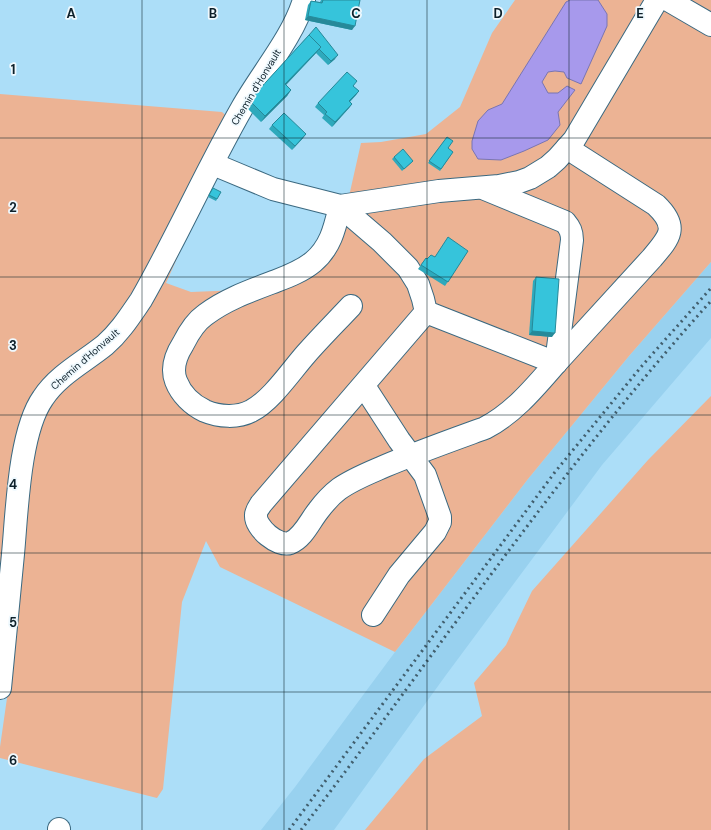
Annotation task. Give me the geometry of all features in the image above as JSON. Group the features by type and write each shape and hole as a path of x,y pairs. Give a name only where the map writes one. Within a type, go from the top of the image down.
{"street":[{"name":"Chemin d'Honvault","path":"0,688 19,489 26,443 32,418 48,391 64,376 105,345 127,320 148,289 243,105 291,29 304,0"},
{"path":"213,164 273,189 340,206 439,191 509,185 530,178 548,167 567,148 580,129 657,0"},
{"path":"668,0 711,25"},
{"path":"426,312 257,510 257,522 260,527 279,542 286,544 298,538 323,504 338,490 359,477 411,455 494,424 514,408 652,258 665,241 670,228 670,223 667,217 656,205 567,148"},
{"path":"484,188 565,222 572,233 556,363"},
{"path":"340,206 335,227 326,248 313,262 296,273 226,302 204,315 198,321 186,338 176,359 174,372 178,386 188,400 205,411 221,416 246,414 257,408 268,398 306,353 351,306"},
{"path":"340,206 382,242 408,268 418,284 426,312"},
{"path":"426,312 556,363"},
{"path":"364,386 420,466 428,482 439,512 440,522 435,532 400,575 373,614"}],"shaded area":[{"path":"515,0 711,0 711,262 629,356 528,479 395,652 220,567 206,541 182,602 163,789 157,798 0,758 0,747 9,684 19,572 0,571 0,94 222,112 240,128 204,198 166,283 191,292 241,290 298,268 343,223 361,143 381,142 426,134 460,107 492,33"},
{"path":"570,0 598,0 607,14 607,26 581,84 567,78 564,72 555,71 548,72 542,82 548,93 558,93 567,86 575,90 558,112 560,125 548,140 524,151 501,160 478,159 472,149 472,141 478,121 488,110 502,104 566,2"},
{"path":"711,262 711,338 602,465 446,675 334,830 261,830 528,479 629,356"},
{"path":"711,396 711,830 365,830 424,759 482,716 474,683 506,645 532,591 648,460"}],"building":[{"path":"323,0 360,0 355,26 308,16 311,1 322,3"},
{"path":"316,27 338,55 331,61 319,49 321,47 309,35"},
{"path":"309,35 321,47 285,84 291,90 265,116 251,102 255,94"},
{"path":"347,72 357,81 353,86 359,91 349,101 352,104 335,122 325,114 327,112 318,103"},
{"path":"284,113 306,134 295,146 272,125"},
{"path":"447,137 453,141 448,148 453,152 441,169 429,161"},
{"path":"403,149 413,161 404,169 394,157"},
{"path":"213,188 221,192 217,199 209,195"},
{"path":"448,237 468,251 448,282 421,265 426,258 427,259 431,255 435,257"},
{"path":"536,277 559,279 555,333 532,331"}],"railway":[{"path":"289,830 555,472 641,367 711,288"},
{"path":"301,830 551,495 656,364 711,301"}]}
